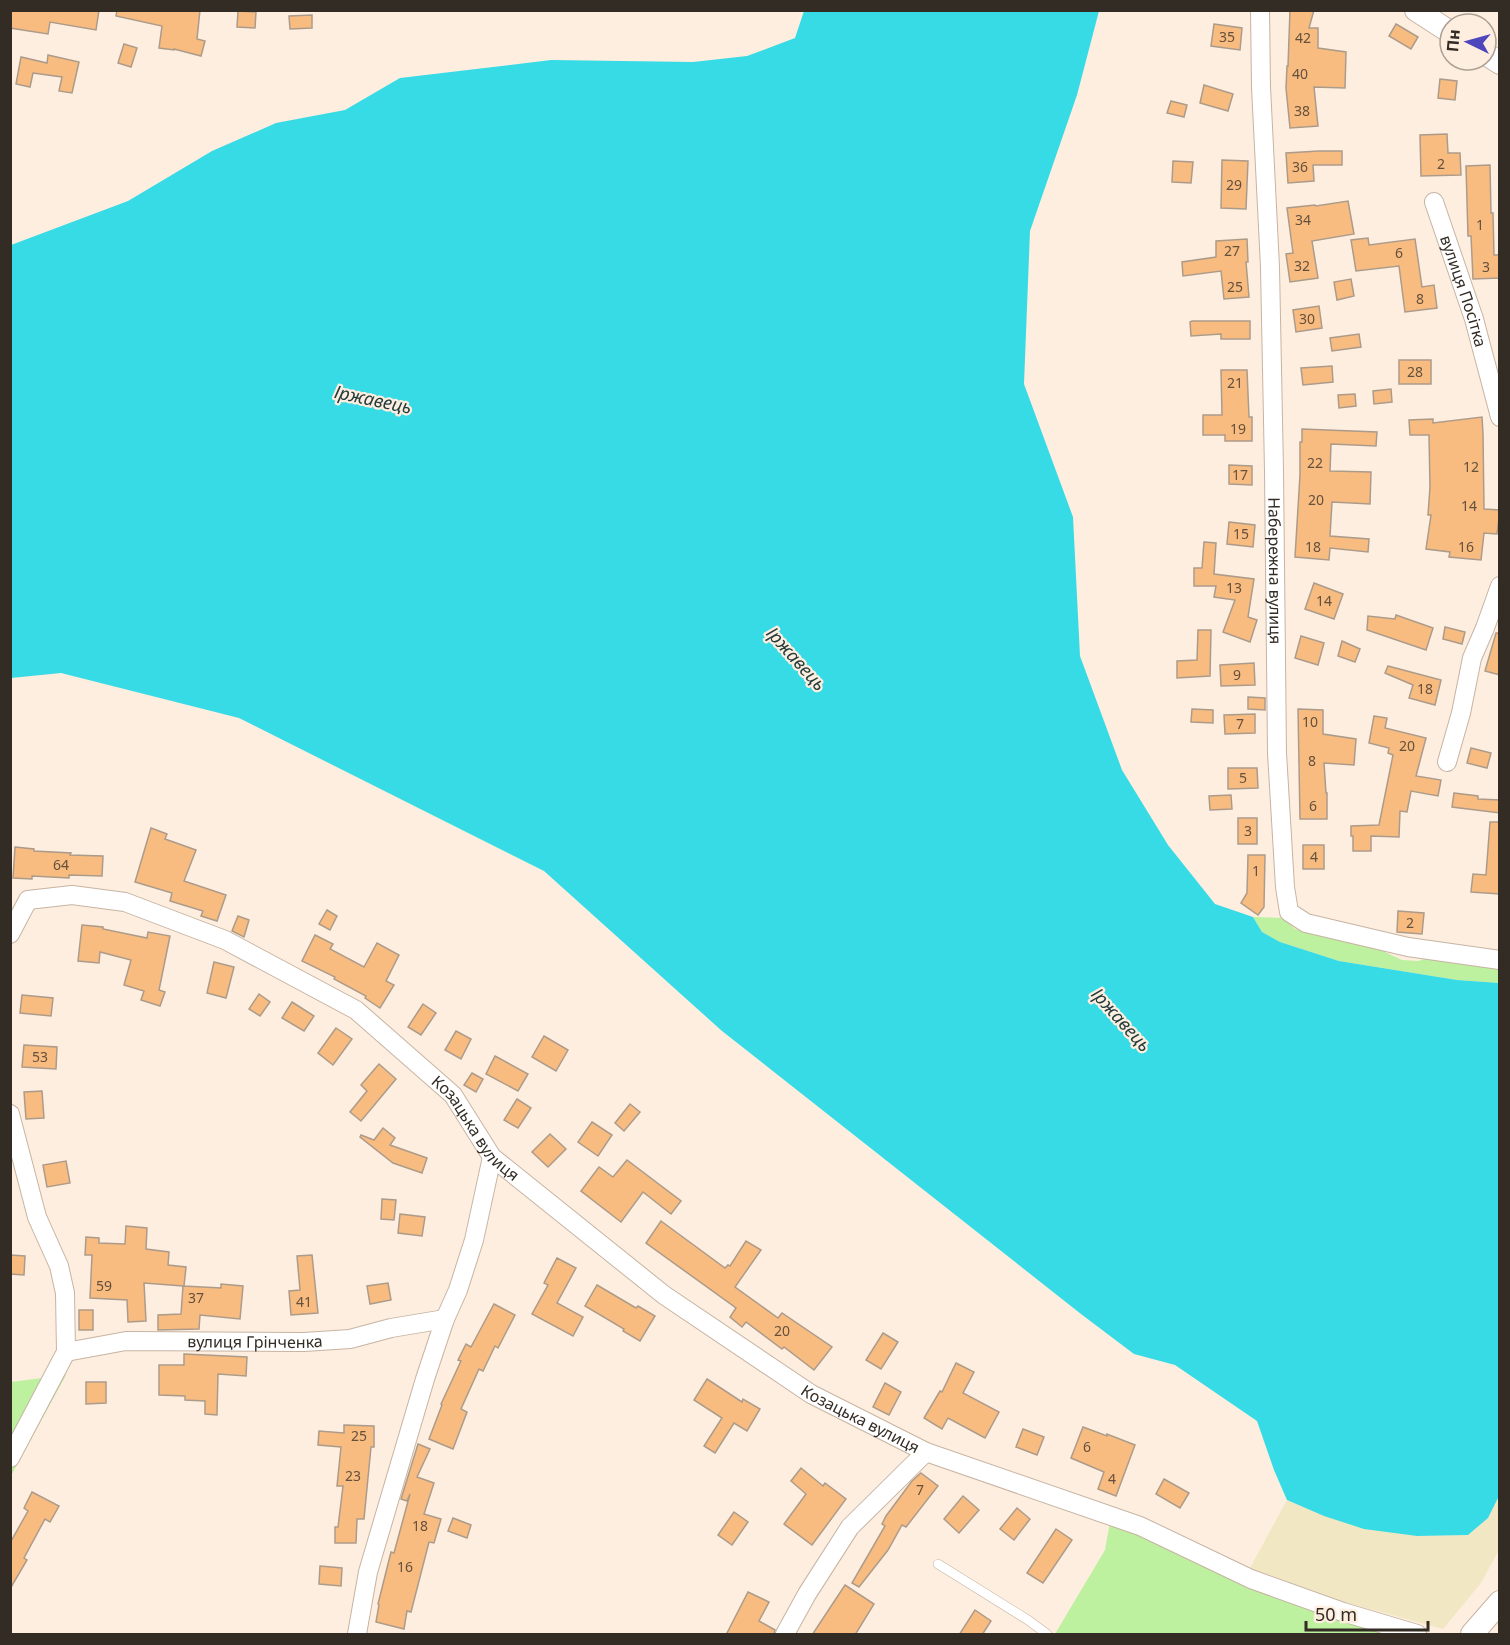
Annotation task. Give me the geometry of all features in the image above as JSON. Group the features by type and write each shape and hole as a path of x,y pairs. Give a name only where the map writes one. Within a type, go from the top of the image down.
{"street":[{"name":"Набережна вулиця","path":"1260,10 1270,303 1277,753 1285,887 1289,912 1306,923 1408,947 1500,960"},
{"path":"1416,10 1438,24"},
{"name":"вулиця Посітка","path":"1434,202 1474,320 1500,417"},
{"path":"1447,762 1461,713 1472,658 1500,586"},
{"name":"Козацька вулиця","path":"10,934 28,900 72,896 125,902 225,940 356,1010 453,1095 492,1157 664,1295 811,1394 926,1452 1140,1526 1251,1579 1342,1612 1417,1635"},
{"path":"10,1114 37,1217 59,1266 65,1293 66,1352 10,1458"},
{"path":"357,1635 368,1572 421,1389 474,1240 492,1157"},
{"name":"вулиця Грінченка","path":"66,1352 126,1341 304,1342 350,1339 391,1328 445,1319"},
{"name":"Козацька вулиця","path":"785,1635 807,1594 850,1527 926,1452"},
{"path":"1472,1635 1500,1602"}],"lane":[{"path":"938,1564 1028,1620 1047,1635"}],"green space":[{"path":"1253,917 1284,918 1295,929 1374,945 1402,960 1418,961 1435,956 1499,965 1499,983 1457,980 1339,961 1280,942 1262,932"},
{"path":"66,1375 11,1476 11,1382"},
{"path":"1110,1522 1247,1587 1392,1634 1055,1634 1105,1550"}],"sand":[{"path":"1499,1496 1499,1550 1481,1583 1443,1629 1348,1603 1250,1568 1287,1500 1324,1516 1417,1536 1468,1535 1488,1518"}],"water":[{"name":"Іржавець","path":"804,11 1099,11 1077,95 1030,231 1024,384 1073,517 1080,656 1122,770 1168,845 1215,904 1253,917 1262,932 1280,942 1339,961 1457,980 1499,983 1499,1496 1488,1518 1468,1535 1417,1536 1364,1529 1324,1516 1287,1500 1257,1421 1175,1365 1134,1354 1081,1314 722,1031 544,871 239,718 61,673 11,678 11,245 128,201 212,151 276,123 345,110 400,78 551,60 693,62 747,56 795,38"}],"building":[{"path":"10,10 99,10 96,30 50,22 48,34 10,28"},
{"path":"117,10 200,10 197,39 205,41 201,56 174,49 159,48 162,26 116,16"},
{"path":"1290,10 1314,10 1309,28 1318,28 1318,48 1346,52 1345,88 1314,87 1318,126 1290,128 1286,88"},
{"path":"238,11 256,12 255,28 237,27"},
{"path":"312,15 312,28 290,29 289,16"},
{"path":"1214,24 1242,28 1240,50 1211,46"},
{"path":"1396,24 1418,37 1411,49 1389,36"},
{"path":"124,44 137,48 131,67 118,63"},
{"path":"48,55 79,62 72,93 59,91 62,77 33,73 30,87 16,84 21,57 47,63"},
{"path":"1440,79 1457,81 1455,100 1438,98"},
{"path":"1204,85 1233,94 1228,111 1200,103"},
{"path":"1171,101 1187,105 1184,117 1167,113"},
{"path":"1447,134 1448,153 1460,153 1461,175 1421,176 1420,135"},
{"path":"1342,151 1342,165 1313,165 1314,181 1288,183 1286,153"},
{"path":"1222,160 1248,161 1246,209 1221,208"},
{"path":"1173,161 1193,162 1191,183 1172,182"},
{"path":"1490,165 1494,255 1500,255 1500,278 1473,279 1471,236 1468,236 1466,166"},
{"path":"1348,201 1354,234 1312,241 1318,278 1290,282 1286,254 1293,253 1287,208"},
{"path":"1368,238 1369,245 1415,239 1422,287 1434,285 1437,308 1405,312 1399,266 1356,271 1351,240"},
{"path":"1247,239 1249,297 1224,299 1221,271 1183,276 1182,262 1216,257 1216,241"},
{"path":"1351,279 1354,296 1337,300 1334,282"},
{"path":"1319,306 1322,328 1296,332 1293,310"},
{"path":"1192,321 1250,321 1250,339 1221,339 1221,334 1191,336 1190,322"},
{"path":"1359,334 1361,347 1332,351 1330,338"},
{"path":"1399,360 1431,360 1431,384 1399,384"},
{"path":"1332,366 1333,382 1303,385 1301,368"},
{"path":"1221,370 1247,370 1252,441 1225,441 1225,435 1203,435 1203,415 1222,415"},
{"path":"1391,389 1392,402 1374,404 1373,391"},
{"path":"1355,394 1356,406 1339,408 1338,395"},
{"path":"1482,417 1484,509 1500,510 1497,534 1484,533 1481,560 1449,557 1450,552 1426,549 1431,515 1428,515 1429,435 1410,435 1409,420 1433,419 1433,423"},
{"path":"1302,429 1377,432 1376,446 1331,444 1330,471 1371,472 1370,504 1332,502 1330,536 1369,539 1368,552 1330,548 1329,560 1295,557"},
{"path":"1229,465 1252,466 1252,485 1229,484"},
{"path":"1229,522 1255,525 1253,547 1227,544"},
{"path":"1204,542 1216,543 1214,574 1254,579 1248,617 1257,620 1250,642 1223,632 1235,600 1214,597 1216,586 1194,586 1194,568 1202,568"},
{"path":"1314,583 1343,594 1334,619 1305,609"},
{"path":"1396,615 1433,628 1426,650 1367,630 1368,616 1395,619"},
{"path":"1445,627 1465,632 1462,644 1443,639"},
{"path":"1198,630 1211,630 1210,676 1177,678 1177,661 1197,660"},
{"path":"1496,633 1500,633 1500,675 1485,671"},
{"path":"1301,636 1324,643 1318,665 1295,658"},
{"path":"1342,641 1360,649 1355,662 1338,656"},
{"path":"1254,663 1255,685 1221,686 1220,665"},
{"path":"1388,666 1441,680 1435,705 1409,698 1413,685 1385,673"},
{"path":"1248,697 1265,698 1265,710 1248,709"},
{"path":"1192,709 1213,710 1213,723 1191,722"},
{"path":"1298,709 1323,710 1323,734 1356,739 1354,765 1324,763 1327,819 1300,819"},
{"path":"1255,714 1255,733 1225,734 1224,715"},
{"path":"1374,716 1387,718 1385,728 1426,738 1416,776 1441,780 1438,796 1411,791 1407,812 1400,811 1399,837 1371,836 1371,851 1353,851 1351,826 1379,825 1393,755 1388,753 1389,748 1369,743"},
{"path":"1471,748 1491,753 1487,768 1467,763"},
{"path":"1228,768 1257,768 1258,788 1228,789"},
{"path":"1454,793 1478,796 1478,799 1500,800 1500,813 1452,807"},
{"path":"1231,795 1232,809 1210,810 1209,796"},
{"path":"1238,818 1257,818 1257,844 1238,844"},
{"path":"1490,822 1500,822 1500,894 1471,892 1473,874 1486,875"},
{"path":"151,828 167,834 165,839 196,850 184,881 226,895 217,921 201,916 203,911 170,901 172,893 135,882"},
{"path":"1303,845 1324,845 1324,869 1303,869"},
{"path":"15,847 34,849 34,851 71,853 70,855 103,856 102,876 13,878"},
{"path":"1248,855 1265,855 1264,907 1258,915 1241,903 1247,893"},
{"path":"327,910 337,916 330,930 319,924"},
{"path":"1398,911 1424,913 1422,934 1397,932"},
{"path":"238,916 249,920 244,937 232,931"},
{"path":"82,925 103,927 103,929 147,938 148,932 170,936 159,990 165,992 160,1006 141,1000 144,991 124,985 131,960 100,952 99,963 78,961"},
{"path":"315,935 333,944 330,949 364,967 377,943 399,955 386,981 394,985 380,1008 365,998 366,996 334,979 335,977 302,961"},
{"path":"214,962 234,967 226,998 207,993"},
{"path":"259,994 270,1002 260,1016 249,1009"},
{"path":"22,995 53,998 51,1016 20,1013"},
{"path":"292,1002 314,1016 304,1031 282,1018"},
{"path":"423,1004 436,1013 421,1035 408,1027"},
{"path":"336,1028 352,1039 333,1065 318,1053"},
{"path":"456,1031 471,1039 461,1059 445,1050"},
{"path":"544,1036 568,1050 556,1071 532,1057"},
{"path":"24,1045 57,1047 56,1069 22,1067"},
{"path":"495,1056 528,1074 518,1091 486,1074"},
{"path":"379,1064 396,1079 361,1121 350,1112 367,1091 361,1085"},
{"path":"472,1073 483,1079 476,1092 464,1085"},
{"path":"42,1091 44,1118 26,1119 24,1092"},
{"path":"517,1099 531,1108 518,1128 504,1120"},
{"path":"630,1104 640,1112 624,1131 615,1123"},
{"path":"592,1122 612,1135 598,1156 578,1142"},
{"path":"383,1128 395,1138 390,1145 427,1158 422,1173 393,1163 360,1137 361,1135 374,1140"},
{"path":"550,1134 566,1149 548,1167 532,1152"},
{"path":"627,1160 681,1201 671,1214 643,1192 621,1222 581,1191 599,1167 613,1177"},
{"path":"66,1161 70,1183 47,1187 43,1165"},
{"path":"382,1199 396,1200 394,1220 381,1219"},
{"path":"400,1214 425,1217 422,1236 398,1233"},
{"path":"661,1221 725,1268 730,1266 746,1241 761,1250 735,1287 778,1318 782,1313 832,1347 814,1370 746,1322 742,1327 730,1317 736,1308 646,1243"},
{"path":"126,1226 147,1228 146,1249 169,1252 168,1265 186,1267 184,1286 221,1288 221,1284 243,1286 240,1319 200,1315 199,1329 158,1330 158,1315 181,1314 183,1286 144,1283 146,1321 128,1322 127,1300 90,1298 92,1255 85,1255 86,1237 99,1238 99,1243 125,1244"},
{"path":"10,1255 25,1256 24,1275 10,1274"},
{"path":"312,1255 318,1313 291,1315 289,1291 300,1290 297,1256"},
{"path":"557,1258 576,1268 557,1303 583,1317 573,1336 532,1314 548,1285 544,1283"},
{"path":"388,1283 391,1300 370,1304 367,1286"},
{"path":"597,1285 636,1308 638,1306 655,1316 640,1341 585,1306"},
{"path":"494,1304 515,1315 498,1348 495,1346 483,1371 479,1369 461,1409 467,1412 453,1449 429,1439 441,1404 461,1361 458,1360 466,1344 471,1347"},
{"path":"79,1310 93,1310 93,1330 79,1330"},
{"path":"883,1333 898,1342 881,1369 866,1360"},
{"path":"184,1354 247,1357 246,1376 218,1374 217,1415 205,1414 205,1401 185,1400 185,1396 159,1395 159,1365 184,1365"},
{"path":"956,1363 974,1372 963,1393 999,1412 985,1438 948,1418 942,1429 924,1418 940,1391 942,1392"},
{"path":"707,1379 742,1402 743,1399 760,1409 747,1431 734,1423 715,1453 704,1446 722,1418 694,1400"},
{"path":"86,1382 106,1382 106,1403 86,1404"},
{"path":"885,1383 901,1392 889,1415 873,1407"},
{"path":"344,1425 374,1426 374,1447 371,1447 364,1519 357,1519 356,1543 335,1543 335,1527 338,1527 343,1486 337,1486 341,1447 318,1445 319,1431 344,1433"},
{"path":"1083,1427 1135,1445 1116,1496 1098,1489 1104,1472 1071,1458"},
{"path":"1023,1429 1044,1437 1037,1455 1016,1447"},
{"path":"418,1444 430,1449 417,1477 434,1483 424,1514 441,1519 434,1543 429,1542 411,1612 407,1611 404,1629 376,1622 378,1604 391,1552 394,1553 410,1494 407,1501 401,1499"},
{"path":"801,1468 823,1486 825,1483 846,1499 812,1545 784,1524 806,1494 791,1481"},
{"path":"921,1473 938,1486 906,1527 902,1525 888,1550 859,1587 852,1583 885,1526 882,1524 886,1516 912,1481"},
{"path":"1164,1479 1189,1493 1180,1508 1156,1494"},
{"path":"32,1492 59,1506 50,1522 45,1519 24,1558 27,1560 10,1589 10,1543 28,1511 24,1508"},
{"path":"963,1496 979,1510 959,1533 944,1519"},
{"path":"1017,1508 1030,1519 1014,1540 1000,1529"},
{"path":"734,1512 748,1522 732,1545 718,1535"},
{"path":"453,1518 471,1525 467,1538 448,1531"},
{"path":"1056,1529 1072,1540 1043,1583 1027,1573"},
{"path":"320,1566 342,1568 341,1586 319,1584"},
{"path":"845,1585 874,1604 855,1635 812,1635"},
{"path":"748,1592 769,1602 759,1621 775,1630 774,1635 726,1635"},
{"path":"975,1610 991,1621 982,1635 959,1635"}]}
